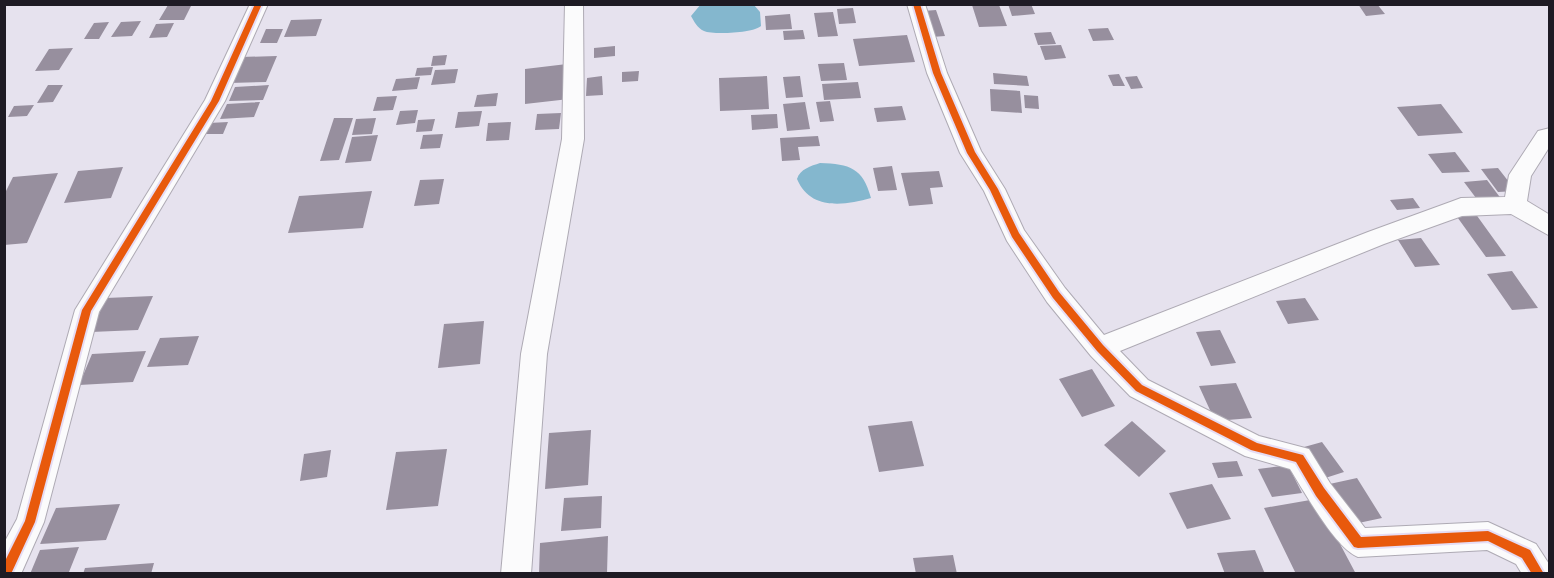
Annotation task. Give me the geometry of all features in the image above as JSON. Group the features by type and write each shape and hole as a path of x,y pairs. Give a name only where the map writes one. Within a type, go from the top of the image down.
{"street":[{"path":"5,573 30,522 87,310 214,101 259,4"},
{"path":"516,573 534,354 573,139 574,4"},
{"path":"916,4 937,73 971,153 994,189 1015,235 1056,295 1100,348 1139,388 1255,447 1299,458 1320,492 1358,543 1488,536 1526,554 1539,573"},
{"path":"1515,205 1520,175 1545,136 1550,135"},
{"path":"1100,348 1376,238 1461,207 1515,205 1550,227"}],"water":[{"path":"701,4 754,5 760,12 761,26 733,33 704,31 691,16"},
{"path":"820,163 840,165 854,170 864,180 871,198 839,204 819,201 810,196 797,179 803,170"}],"building":[{"path":"192,4 184,20 159,20 168,5"},
{"path":"1008,4 1031,4 1035,14 1012,16"},
{"path":"1358,4 1377,4 1385,14 1366,16"},
{"path":"972,5 999,5 1007,26 979,27"},
{"path":"853,8 856,23 839,24 837,9"},
{"path":"936,10 945,36 932,37 923,11"},
{"path":"833,12 838,36 818,37 814,13"},
{"path":"790,14 792,29 766,30 765,16"},
{"path":"322,19 316,36 284,37 291,20"},
{"path":"141,21 132,36 111,37 121,22"},
{"path":"109,22 99,39 84,39 94,23"},
{"path":"174,23 167,37 149,38 156,24"},
{"path":"1108,28 1114,40 1093,41 1088,29"},
{"path":"266,29 283,29 277,43 260,43"},
{"path":"803,30 805,39 784,40 783,31"},
{"path":"1051,32 1056,44 1038,45 1034,33"},
{"path":"907,35 915,62 859,66 853,39"},
{"path":"1061,45 1066,58 1045,60 1040,46"},
{"path":"615,46 615,56 594,58 594,48"},
{"path":"73,48 59,70 35,71 49,49"},
{"path":"447,55 445,65 431,66 433,56"},
{"path":"277,56 266,82 229,83 241,57"},
{"path":"844,63 847,80 821,81 818,64"},
{"path":"567,64 569,99 525,104 525,69"},
{"path":"433,67 431,75 415,76 417,68"},
{"path":"458,69 455,83 431,85 435,70"},
{"path":"639,71 638,81 622,82 622,72"},
{"path":"993,73 1027,76 1029,86 994,84"},
{"path":"1119,74 1125,86 1113,86 1108,75"},
{"path":"602,76 603,95 586,96 587,78"},
{"path":"767,76 769,109 720,111 719,78"},
{"path":"800,76 803,97 786,98 783,77"},
{"path":"1137,76 1143,88 1131,89 1125,77"},
{"path":"420,77 417,89 392,91 396,79"},
{"path":"858,82 861,98 824,100 822,84"},
{"path":"48,85 63,85 53,102 37,103"},
{"path":"269,85 263,100 229,101 235,87"},
{"path":"990,89 1020,91 1022,113 991,111"},
{"path":"498,93 496,106 474,107 477,95"},
{"path":"1024,95 1038,96 1039,109 1025,108"},
{"path":"397,96 393,110 373,111 377,97"},
{"path":"830,101 834,121 820,122 816,102"},
{"path":"260,102 254,117 220,119 227,104"},
{"path":"805,102 810,129 787,131 783,104"},
{"path":"1441,104 1463,133 1418,136 1397,107"},
{"path":"34,105 27,116 8,117 14,106"},
{"path":"902,106 906,120 877,122 874,108"},
{"path":"418,110 415,123 396,125 400,111"},
{"path":"482,111 479,126 455,128 458,112"},
{"path":"561,113 559,129 535,130 537,114"},
{"path":"777,114 778,128 752,130 751,115"},
{"path":"334,118 353,118 339,160 320,161"},
{"path":"376,118 372,134 352,135 356,119"},
{"path":"435,119 432,131 416,132 418,120"},
{"path":"228,122 223,134 204,134 209,123"},
{"path":"511,122 509,140 486,141 488,123"},
{"path":"443,134 440,148 420,149 423,135"},
{"path":"378,135 371,161 345,163 352,137"},
{"path":"818,136 820,146 798,147 800,160 782,161 780,138"},
{"path":"1455,152 1470,172 1442,173 1428,154"},
{"path":"892,166 897,190 878,191 873,168"},
{"path":"123,167 111,198 64,203 78,171"},
{"path":"1498,168 1516,191 1498,192 1481,169"},
{"path":"939,171 943,187 930,188 933,204 909,206 901,173"},
{"path":"58,173 27,243 4,245 4,195 13,177"},
{"path":"444,179 439,204 414,206 420,180"},
{"path":"1487,180 1502,200 1479,202 1464,182"},
{"path":"372,191 363,228 288,233 299,196"},
{"path":"1413,198 1420,208 1397,210 1390,200"},
{"path":"1475,213 1506,256 1486,257 1455,214"},
{"path":"1421,238 1440,265 1415,267 1398,240"},
{"path":"1512,271 1538,308 1512,310 1487,274"},
{"path":"153,296 138,330 91,332 106,298"},
{"path":"1305,298 1319,320 1288,324 1276,301"},
{"path":"484,321 480,364 438,368 444,324"},
{"path":"1220,330 1236,363 1211,366 1196,332"},
{"path":"199,336 188,365 147,367 160,338"},
{"path":"146,351 133,382 79,385 92,354"},
{"path":"1092,369 1115,406 1082,417 1059,379"},
{"path":"1236,383 1252,418 1215,421 1199,386"},
{"path":"912,421 924,466 879,472 868,426"},
{"path":"1132,421 1166,451 1139,477 1104,445"},
{"path":"591,430 588,485 545,489 549,433"},
{"path":"1322,442 1344,472 1319,480 1297,449"},
{"path":"447,449 438,506 386,510 396,452"},
{"path":"331,450 327,477 300,481 304,454"},
{"path":"1237,461 1243,476 1218,478 1212,463"},
{"path":"1288,465 1302,493 1272,497 1258,469"},
{"path":"1357,478 1382,518 1349,525 1325,485"},
{"path":"1212,484 1231,519 1187,529 1169,493"},
{"path":"602,496 601,528 561,531 564,498"},
{"path":"1316,499 1356,574 1296,574 1264,508"},
{"path":"120,504 106,540 40,544 56,508"},
{"path":"608,536 607,574 539,574 540,543"},
{"path":"79,547 69,572 30,574 40,550"},
{"path":"1255,550 1265,574 1225,574 1217,553"},
{"path":"953,555 957,574 916,574 913,558"},
{"path":"154,563 151,574 83,574 85,568"}],"cycle path":[{"path":"5,574 30,522 87,310 215,101 259,4"},
{"path":"916,4 937,73 971,153 994,189 1015,235 1056,295 1100,348 1139,388 1255,447 1299,458 1320,492 1358,543 1488,536 1526,554 1539,574"}]}
